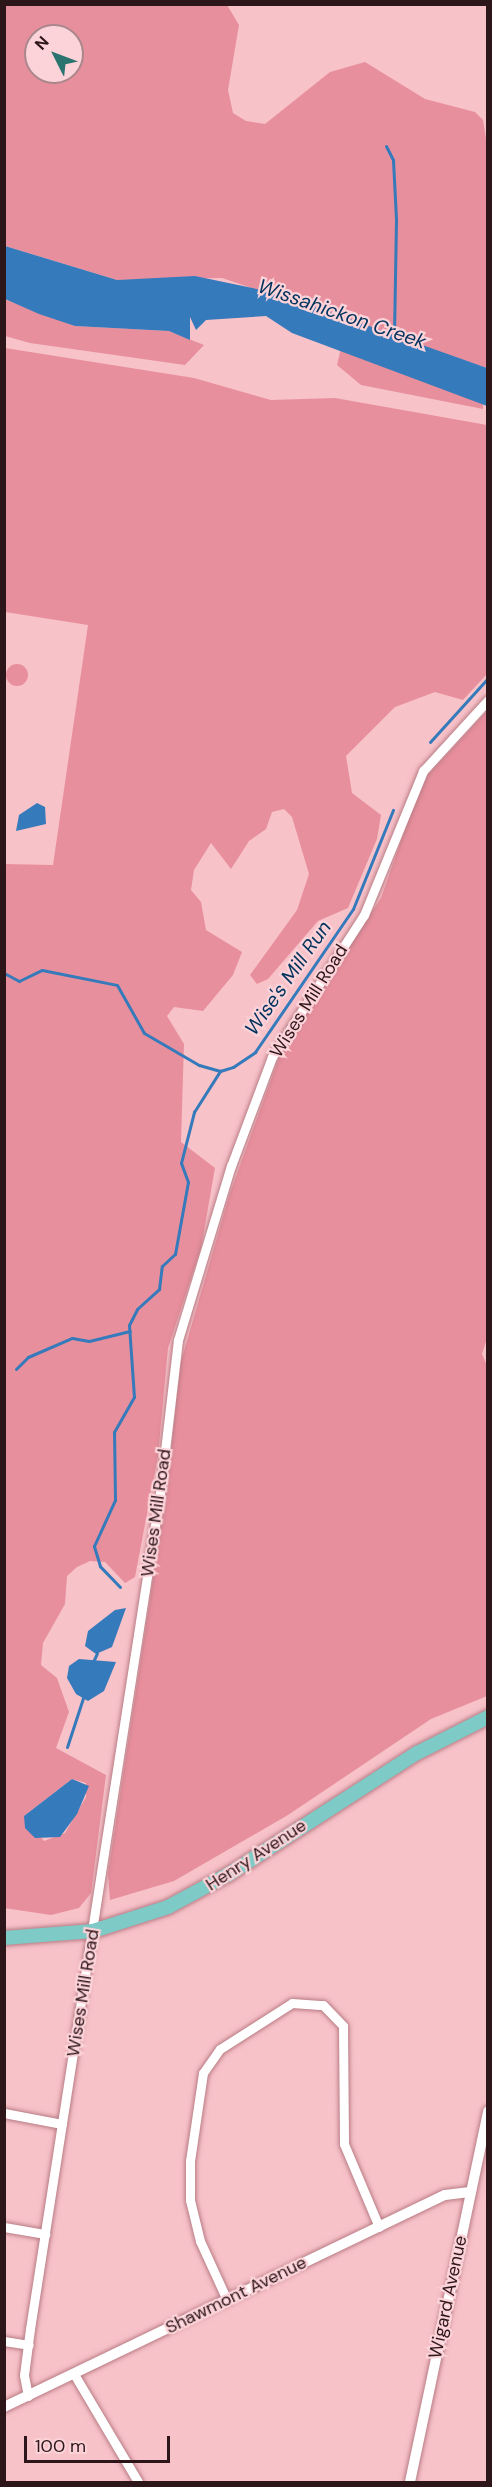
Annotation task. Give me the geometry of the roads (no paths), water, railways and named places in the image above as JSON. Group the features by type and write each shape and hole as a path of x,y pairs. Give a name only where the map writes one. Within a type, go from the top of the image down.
{"main road":[{"name":"Henry Avenue","path":"4,1938 93,1931 157,1911 208,1887 401,1762 488,1717"}],"street":[{"name":"Wises Mill Road","path":"28,2396 29,2345 162,1483 175,1353 231,1166 272,1057 364,915 419,778 488,700"},
{"path":"227,2300 200,2241 190,2200 190,2160 206,2065 220,2049 292,2003 316,2003 338,2018 347,2042 341,2096 344,2144 379,2227"},
{"name":"Wigard Avenue","path":"410,2482 488,2111"},
{"path":"4,2113 62,2124"},
{"name":"Shawmont Avenue","path":"4,2407 445,2195 471,2192"},
{"path":"4,2227 45,2234"},
{"path":"4,2340 29,2345"},
{"path":"74,2374 138,2482"}],"water":[{"path":"5,246 117,280 195,276 276,293 487,368 487,406 292,333 266,316 206,320 196,330 190,317 190,340 169,331 75,326 5,299"},
{"path":"37,803 45,807 46,824 16,831 19,815"},
{"path":"126,1608 112,1647 96,1654 85,1646 88,1631 115,1610"},
{"path":"79,1659 116,1662 104,1691 88,1701 76,1694 67,1678 69,1666"},
{"path":"72,1779 89,1786 77,1814 60,1837 35,1838 25,1828 24,1816"}],"waterway":[{"name":"Wissahickon Creek","path":"386,146 393,160 396,220 394,337"},
{"name":"Wise's Mill Run","path":"430,742 488,678"},
{"name":"Wise's Mill Run","path":"4,973 19,981 42,970 117,985 144,1033 199,1065 220,1071 233,1067 255,1052 353,909 393,810"},
{"path":"120,1587 100,1566 94,1546 115,1500 114,1432 134,1397 129,1325 137,1309 159,1289 162,1266 175,1254 188,1182 181,1163 194,1112 220,1071"},
{"path":"16,1369 28,1357 72,1338 89,1341 130,1331"},
{"path":"91,1666 97,1653"},
{"path":"67,1747 84,1695"}]}
